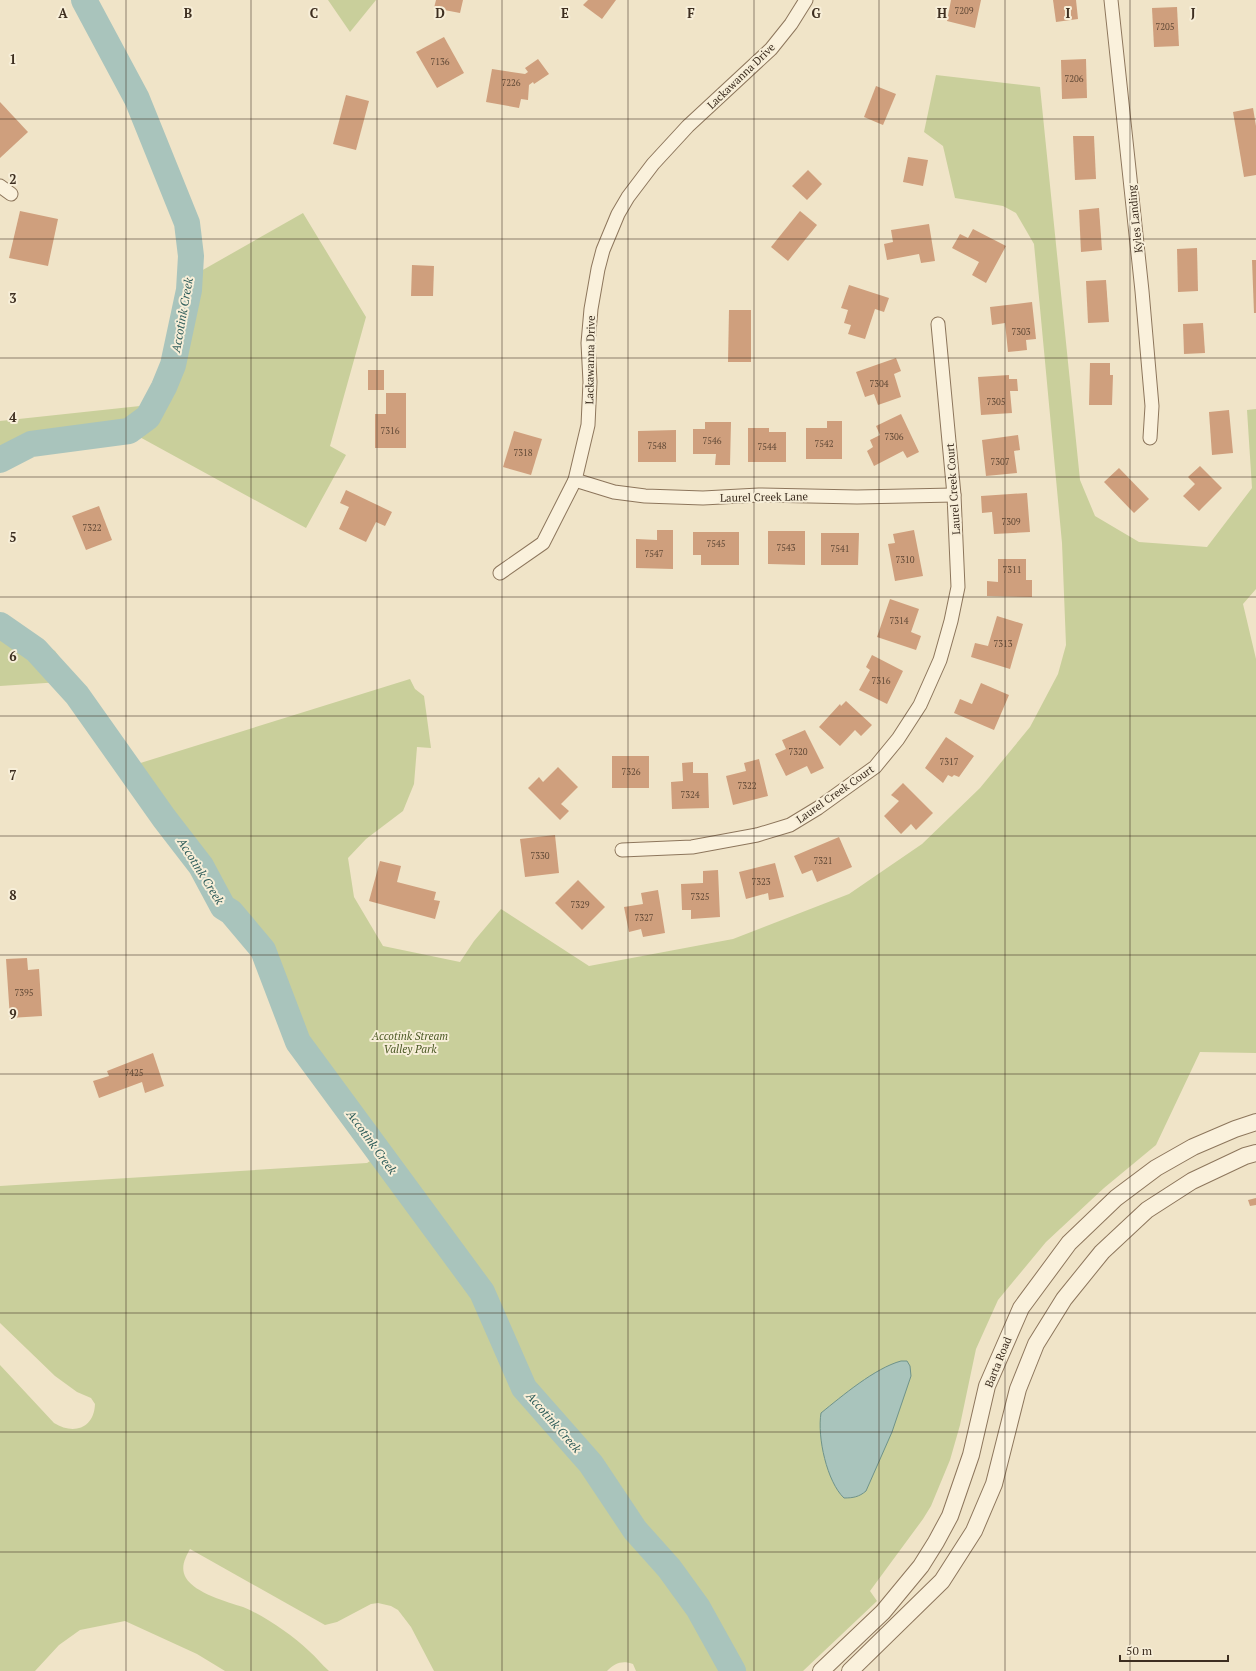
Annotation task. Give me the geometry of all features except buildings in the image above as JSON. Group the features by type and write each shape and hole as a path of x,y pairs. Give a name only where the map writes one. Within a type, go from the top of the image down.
{"street":[{"name":"Lackawanna Drive","path":"500,572 543,543 575,480 588,425 590,382 588,343 591,309 598,270 613,225 628,197 653,164 688,126 771,49 791,24 806,0"},
{"name":"Kyles Landing","path":"1111,0 1143,298 1152,406 1150,438"},
{"path":"0,186 11,194"},
{"name":"Laurel Creek Court","path":"622,850 692,847 757,835 790,825 818,808 875,767 898,739 920,705 940,660 951,621 958,587 954,495 938,324"},
{"name":"Laurel Creek Lane","path":"575,480 614,492 645,496 703,498 759,495 857,497 954,495"},
{"name":"Barta Road","path":"821,1671 883,1612 921,1566 936,1542 950,1516 971,1455 987,1386 1021,1308 1069,1243 1116,1198 1156,1168 1193,1147 1235,1129 1256,1122"},
{"path":"850,1671 942,1581 974,1531 994,1484 1018,1389 1036,1344 1064,1299 1102,1252 1147,1210 1192,1181 1245,1156 1256,1153"}],"green space":[{"path":"328,0 376,0 350,32"},
{"name":"Accotink Stream Valley Park","path":"936,75 1040,87 1080,480 1095,516 1139,542 1207,547 1252,488 1247,410 1256,409 1256,589 1243,604 1256,659 1256,1053 1200,1052 1156,1145 1104,1188 1046,1242 998,1300 976,1349 960,1425 950,1460 931,1506 870,1591 877,1601 803,1671 636,1671 633,1664 622,1662 616,1664 607,1671 434,1671 411,1627 398,1610 391,1606 378,1603 371,1604 337,1622 325,1625 190,1549 185,1559 183,1571 190,1583 196,1588 220,1600 243,1607 269,1621 286,1632 312,1653 329,1671 225,1671 197,1654 125,1621 80,1630 59,1645 35,1671 0,1671 0,1365 54,1423 61,1427 75,1429 87,1424 94,1412 95,1404 91,1398 77,1392 55,1376 0,1323 0,1186 367,1163 381,1154 298,1042 263,950 247,915 225,892 213,869 134,765 410,679 415,689 424,696 431,748 417,747 414,784 403,811 366,839 348,858 354,897 383,946 460,962 474,941 501,909 589,966 733,939 849,894 922,844 980,788 1030,727 1058,674 1066,645 1062,543 1034,244 1016,213 1003,206 955,198 943,146 924,132"},
{"path":"303,213 366,317 330,446 346,455 306,528 136,435 12,452 0,465 0,421 168,403 201,271"},
{"path":"0,616 55,651 76,681 0,686"}],"water":[{"path":"901,1361 907,1361 910,1366 911,1376 892,1432 866,1491 856,1497 844,1498 838,1491 828,1470 822,1446 820,1423 821,1413 870,1376"}],"waterway":[{"name":"Accotink Creek","path":"0,460 31,444 129,431 148,417 164,387 173,365 189,290 191,256 187,223 137,99 84,0"},
{"name":"Accotink Creek","path":"0,625 36,650 77,695 164,818 201,866 223,907 231,912 263,950 298,1042 482,1292 524,1388 591,1464 635,1530 669,1568 698,1608 733,1671"}]}
